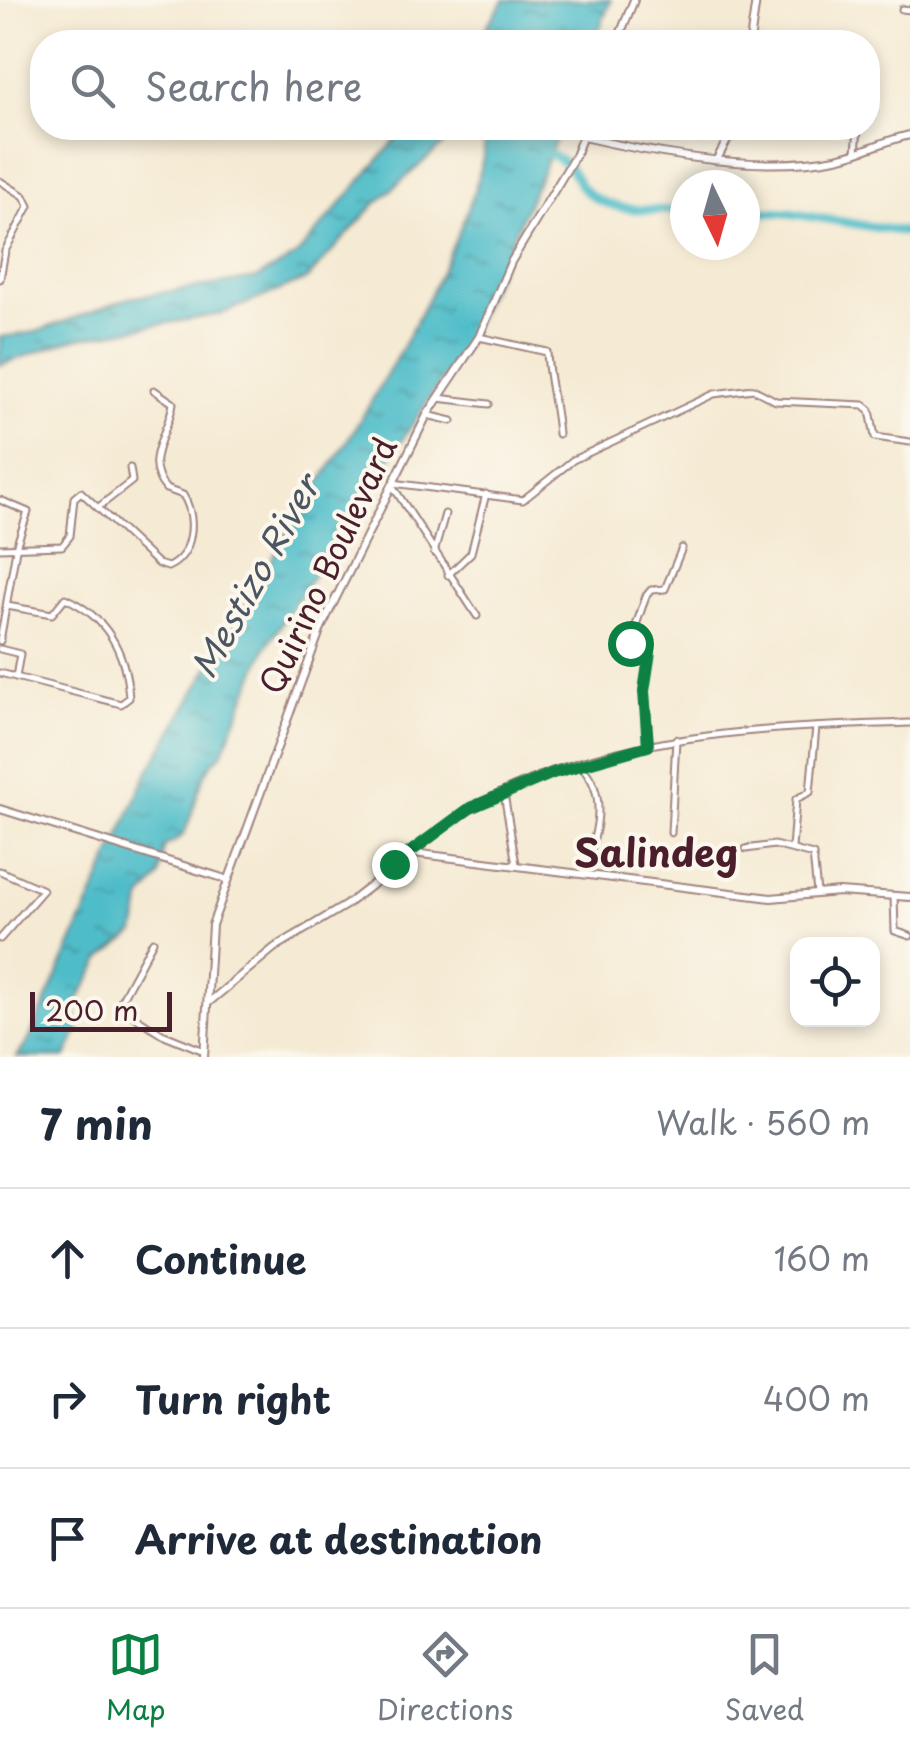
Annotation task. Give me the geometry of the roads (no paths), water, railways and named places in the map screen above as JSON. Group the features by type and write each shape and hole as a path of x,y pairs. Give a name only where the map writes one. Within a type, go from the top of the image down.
{"street":[{"path":"622,30 634,0"},
{"path":"752,30 756,0"},
{"path":"902,10 910,10"},
{"path":"596,140 644,151 717,159 812,160 856,152 910,135"},
{"name":"Quirino Boulevard","path":"204,1054 210,933 226,879 322,628 428,414 478,337 511,262 582,140"},
{"path":"717,159 727,140"},
{"path":"856,152 857,140"},
{"path":"0,181 24,196 29,206 6,251 0,279"},
{"path":"478,337 548,352 547,379 555,395 558,434"},
{"path":"392,484 523,500 573,460 726,392 753,389 776,401 864,405 870,410 876,438 910,442"},
{"path":"0,548 18,540 52,548 66,542 78,493 100,506 158,564 172,566 186,553 191,511 183,495 162,486 154,458 173,402 154,390"},
{"path":"438,398 488,404"},
{"path":"428,414 452,422"},
{"path":"100,506 132,481 130,468"},
{"path":"392,484 406,501 448,576 478,616"},
{"path":"448,576 471,553 486,494"},
{"path":"0,500 27,509 0,641"},
{"path":"434,554 444,514"},
{"path":"648,746 644,691 650,652 630,643 646,596 651,590 665,590 682,548"},
{"path":"0,672 121,704 129,698 107,627 93,611 65,598 52,614 6,606"},
{"path":"0,648 20,654 16,677"},
{"path":"207,1004 283,942 346,905 460,814 504,794 580,765 676,738 747,728 910,723"},
{"path":"792,848 796,800 810,792 816,726"},
{"path":"671,833 676,738"},
{"path":"580,765 598,793 599,814 584,873"},
{"path":"504,794 516,864"},
{"path":"0,809 104,838 226,879"},
{"path":"746,849 792,848 816,857 817,893"},
{"path":"413,853 772,898 817,893 910,897"},
{"path":"0,872 43,892 0,939"},
{"path":"894,896 895,931 910,936"},
{"path":"153,941 118,1006 162,1034 204,1054"}],"water":[{"path":"504,0 611,0 599,30 485,30"},
{"path":"396,140 448,140 375,204 307,279 221,314 74,339 0,365 0,337 36,332 129,298 257,278 296,256"},
{"path":"483,140 556,140 466,343 266,647 222,754 203,779 184,833 164,847 159,878 142,898 135,933 102,958 73,1010 80,1026 66,1057 17,1057 29,1040 147,774 302,507 385,379 445,263 468,209 482,162"}],"waterway":[{"path":"541,151 562,161 585,190 603,202 670,210"},
{"path":"760,212 910,233"}],"district":[{"name":"Salindeg","path":"656,854"}],"water label":[{"name":"Mestizo River","path":"256,577"}]}
